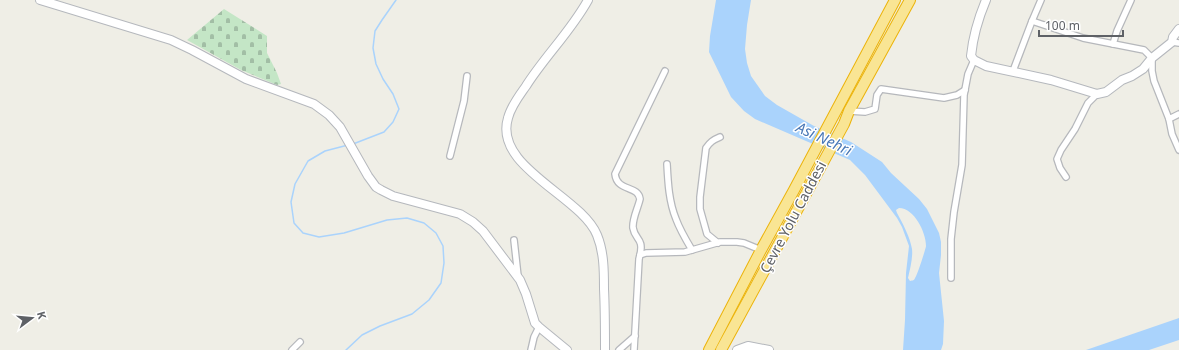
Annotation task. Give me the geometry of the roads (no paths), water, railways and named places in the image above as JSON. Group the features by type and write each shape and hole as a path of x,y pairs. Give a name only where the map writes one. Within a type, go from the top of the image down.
{"highway":[{"name":"Çevre Yolu Caddesi","path":"709,350 760,250 794,190 895,0"},
{"name":"Çevre Yolu Caddesi","path":"721,350 910,0"}],"street":[{"path":"40,0 171,40 246,79 314,104 329,115 340,127 368,176 376,187 393,196 451,211 467,218 483,231 518,276 526,294 533,318 539,327 566,350"},
{"path":"588,0 566,32 537,68 515,102 508,117 506,130 509,144 521,161 537,178 584,216 597,234 601,247 604,271 605,350"},
{"path":"986,0 978,19 972,42 971,56 974,60 986,66 1051,80 1097,94 1106,92 1122,80 1138,72 1152,58 1176,43 1173,37 1179,29"},
{"path":"1013,71 1032,21 1042,0"},
{"path":"1113,44 1117,31 1131,0"},
{"path":"1032,21 1083,38 1144,50 1152,58 1154,81 1179,150"},
{"path":"951,278 951,239 962,165 963,103 968,74 974,60"},
{"path":"634,350 639,259 642,247 633,228 640,197 638,194 621,185 617,181 615,174 665,70"},
{"path":"450,156 464,101 467,76"},
{"path":"849,111 865,112 875,109 877,94 881,89 944,98 957,95 965,90"},
{"path":"1066,177 1057,160 1061,150 1075,129 1088,103 1097,94"},
{"path":"1169,119 1179,114"},
{"path":"718,243 708,234 700,209 700,197 706,148 709,142 720,137"},
{"path":"667,164 669,192 676,219 692,250"},
{"path":"514,240 518,276"},
{"path":"640,255 646,253 685,252 718,243 737,242 744,243 760,250"},
{"path":"531,350 534,337 539,327"},
{"path":"619,350 635,336"},
{"path":"292,350 300,342"},
{"path":"737,350 748,346 769,350"}],"water":[{"name":"Asi Nehri","path":"716,0 751,0 745,49 747,63 751,76 765,96 777,105 814,126 851,142 882,162 927,209 939,233 941,242 939,273 944,321 943,344 941,350 903,350 906,273 909,246 897,218 865,175 850,160 755,119 744,111 731,97 709,52","holes":["899,208 910,212 918,222 924,234 926,246 916,276 914,280 910,281 908,278 912,260 912,249 908,235 896,210"]},
{"path":"1179,318 1179,340 1149,350 1086,350"}],"waterway":[{"path":"353,144 384,132 393,122 399,109 393,94 383,79 376,64 373,48 375,31 396,0"},
{"path":"346,350 362,335 380,326 412,314 429,300 441,283 444,263 443,246 436,233 424,223 407,218 387,220 344,233 319,237 303,233 294,223 291,202 295,184 308,161 325,151 348,145"}]}
